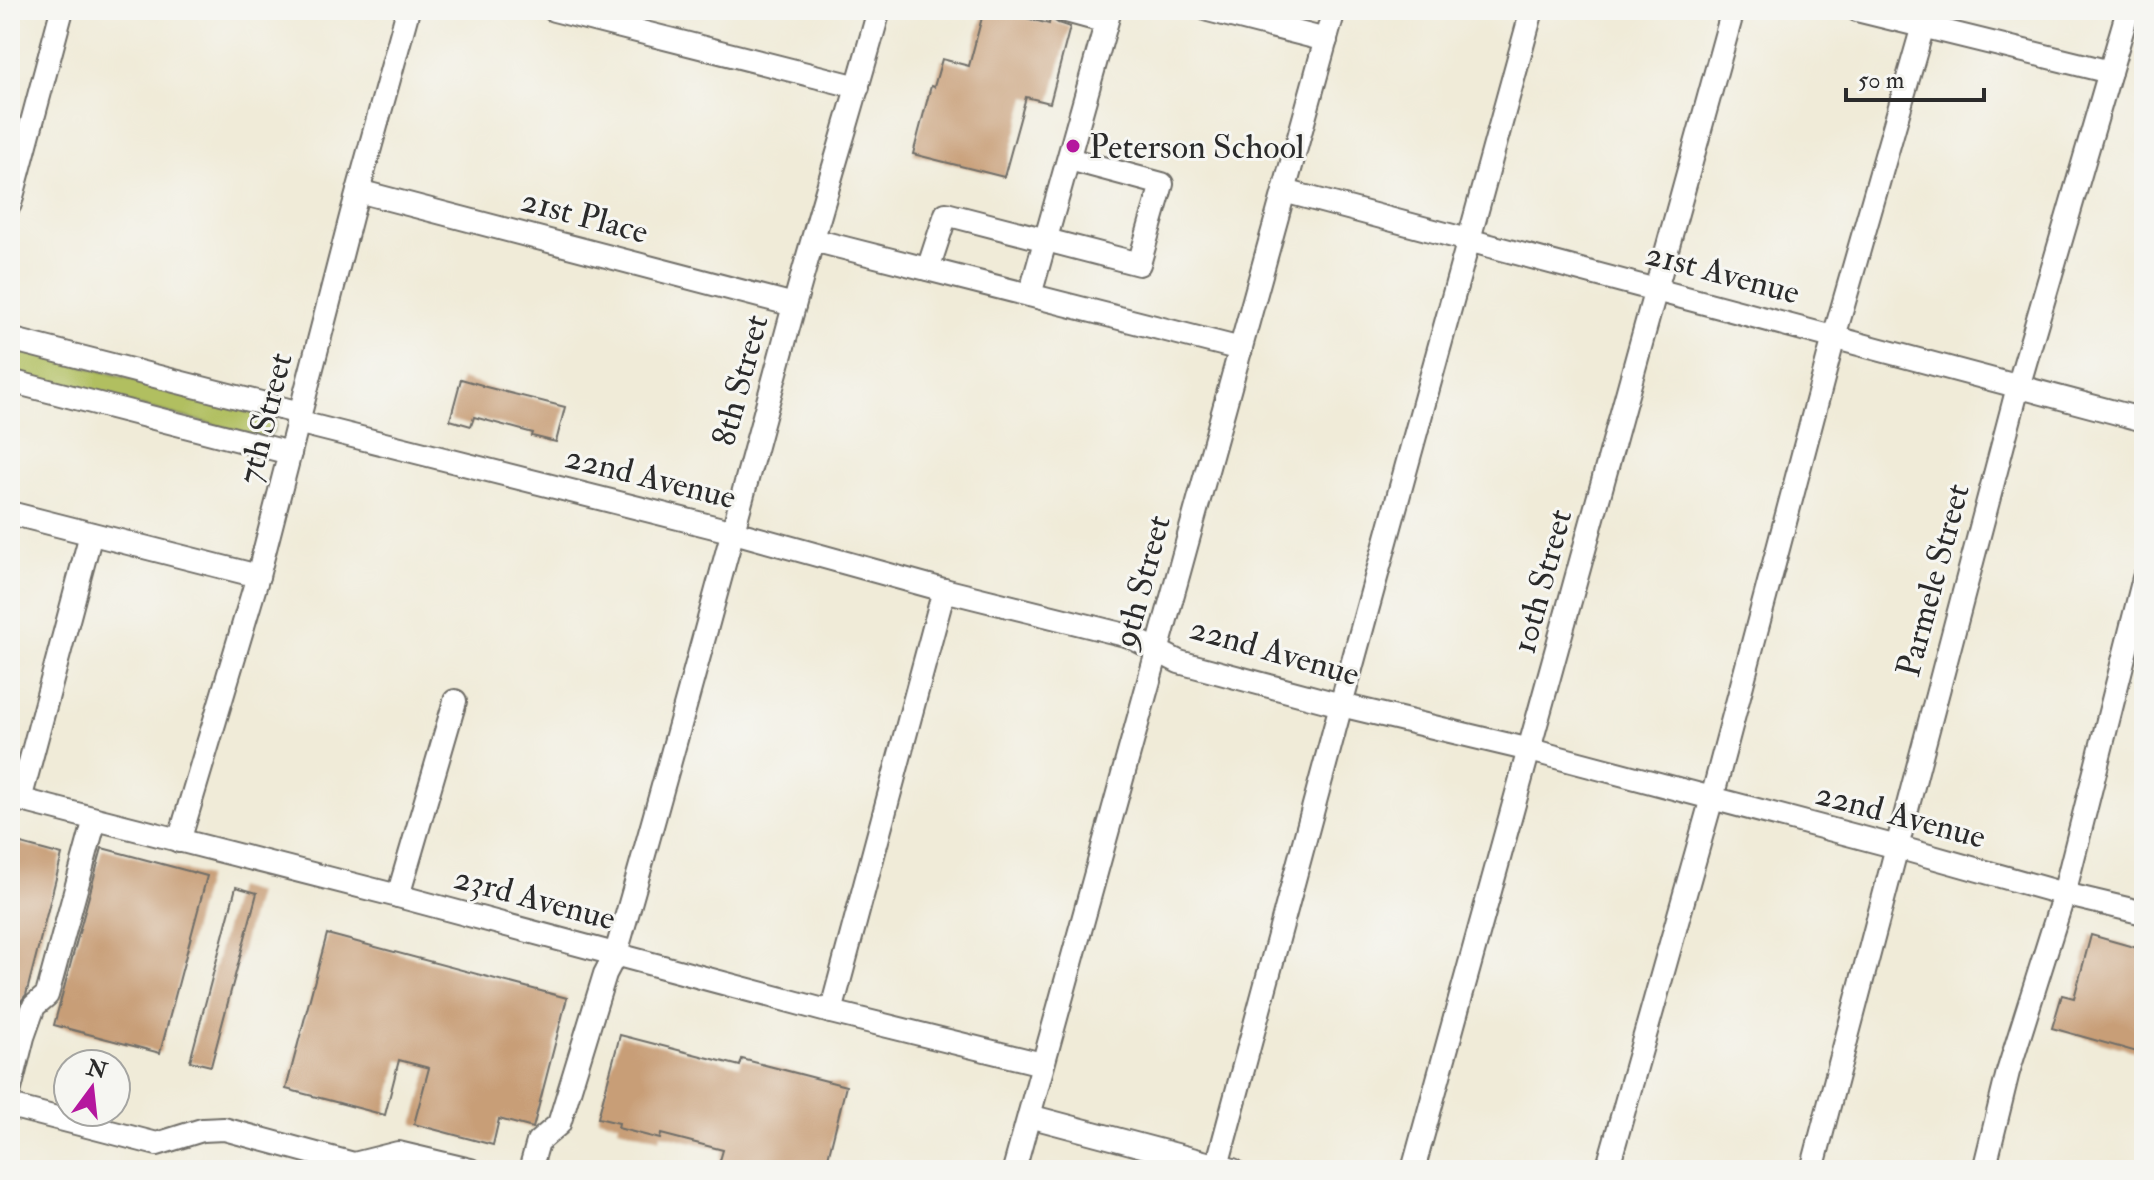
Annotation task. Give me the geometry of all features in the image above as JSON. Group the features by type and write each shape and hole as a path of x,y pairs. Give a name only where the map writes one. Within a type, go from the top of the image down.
{"street":[{"path":"10,204 62,10"},
{"name":"7th Street","path":"179,841 258,576 408,10"},
{"path":"554,10 858,87"},
{"name":"8th Street","path":"530,1170 538,1142 559,1124 605,974 616,953 794,305 879,10"},
{"path":"1030,295 1108,16 1062,10"},
{"path":"1208,10 1326,40"},
{"name":"9th Street","path":"1014,1170 1334,10"},
{"path":"1029,1116 1225,1168 1341,705 1532,10"},
{"name":"10th Street","path":"1413,1170 1733,10"},
{"path":"1857,10 2110,72"},
{"name":"Parmele Street","path":"1812,1170 2018,387 2128,10"},
{"path":"1607,1170 1712,798 1834,337 1923,26"},
{"path":"928,269 946,214 1139,264 1162,184 1069,159"},
{"name":"21st Place","path":"358,191 794,305"},
{"name":"21st Avenue","path":"1284,191 2144,420"},
{"path":"813,240 1241,349"},
{"name":"22nd Avenue","path":"10,339 944,590 1129,636 1179,662 1530,750 2144,913"},
{"path":"10,381 290,453"},
{"path":"10,513 258,576"},
{"path":"15,799 91,534"},
{"path":"1984,1170 2008,1072 2064,894 2144,578"},
{"path":"831,1012 944,590"},
{"path":"398,896 455,701"},
{"name":"23rd Avenue","path":"15,799 1042,1064"},
{"path":"10,1089 34,1006 47,995 95,819"},
{"path":"10,1106 157,1144 202,1130 224,1129 354,1164 398,1153 470,1170"}],"green space":[{"path":"10,347 271,415 276,420 275,426 265,438 10,373"}],"building":[{"path":"984,10 996,10 1049,24 1050,18 1070,27 1050,103 1026,97 1004,177 913,154 931,86 934,87 942,59 969,66"},
{"path":"461,379 565,407 556,442 474,417 471,426 450,420"},
{"path":"10,841 62,855 26,995 10,1032"},
{"path":"102,848 207,876 160,1053 54,1025"},
{"path":"236,887 257,893 211,1066 190,1061"},
{"path":"327,934 567,998 533,1128 499,1119 493,1145 414,1124 429,1068 399,1060 385,1115 286,1089"},
{"path":"2091,935 2144,950 2144,1054 2052,1028 2062,995 2074,998"},
{"path":"620,1035 740,1066 742,1059 846,1086 825,1170 741,1170 719,1164 723,1150 661,1134 660,1139 618,1128 619,1123 598,1118"}],"place":[{"name":"Peterson School","path":"1073,146"}]}
